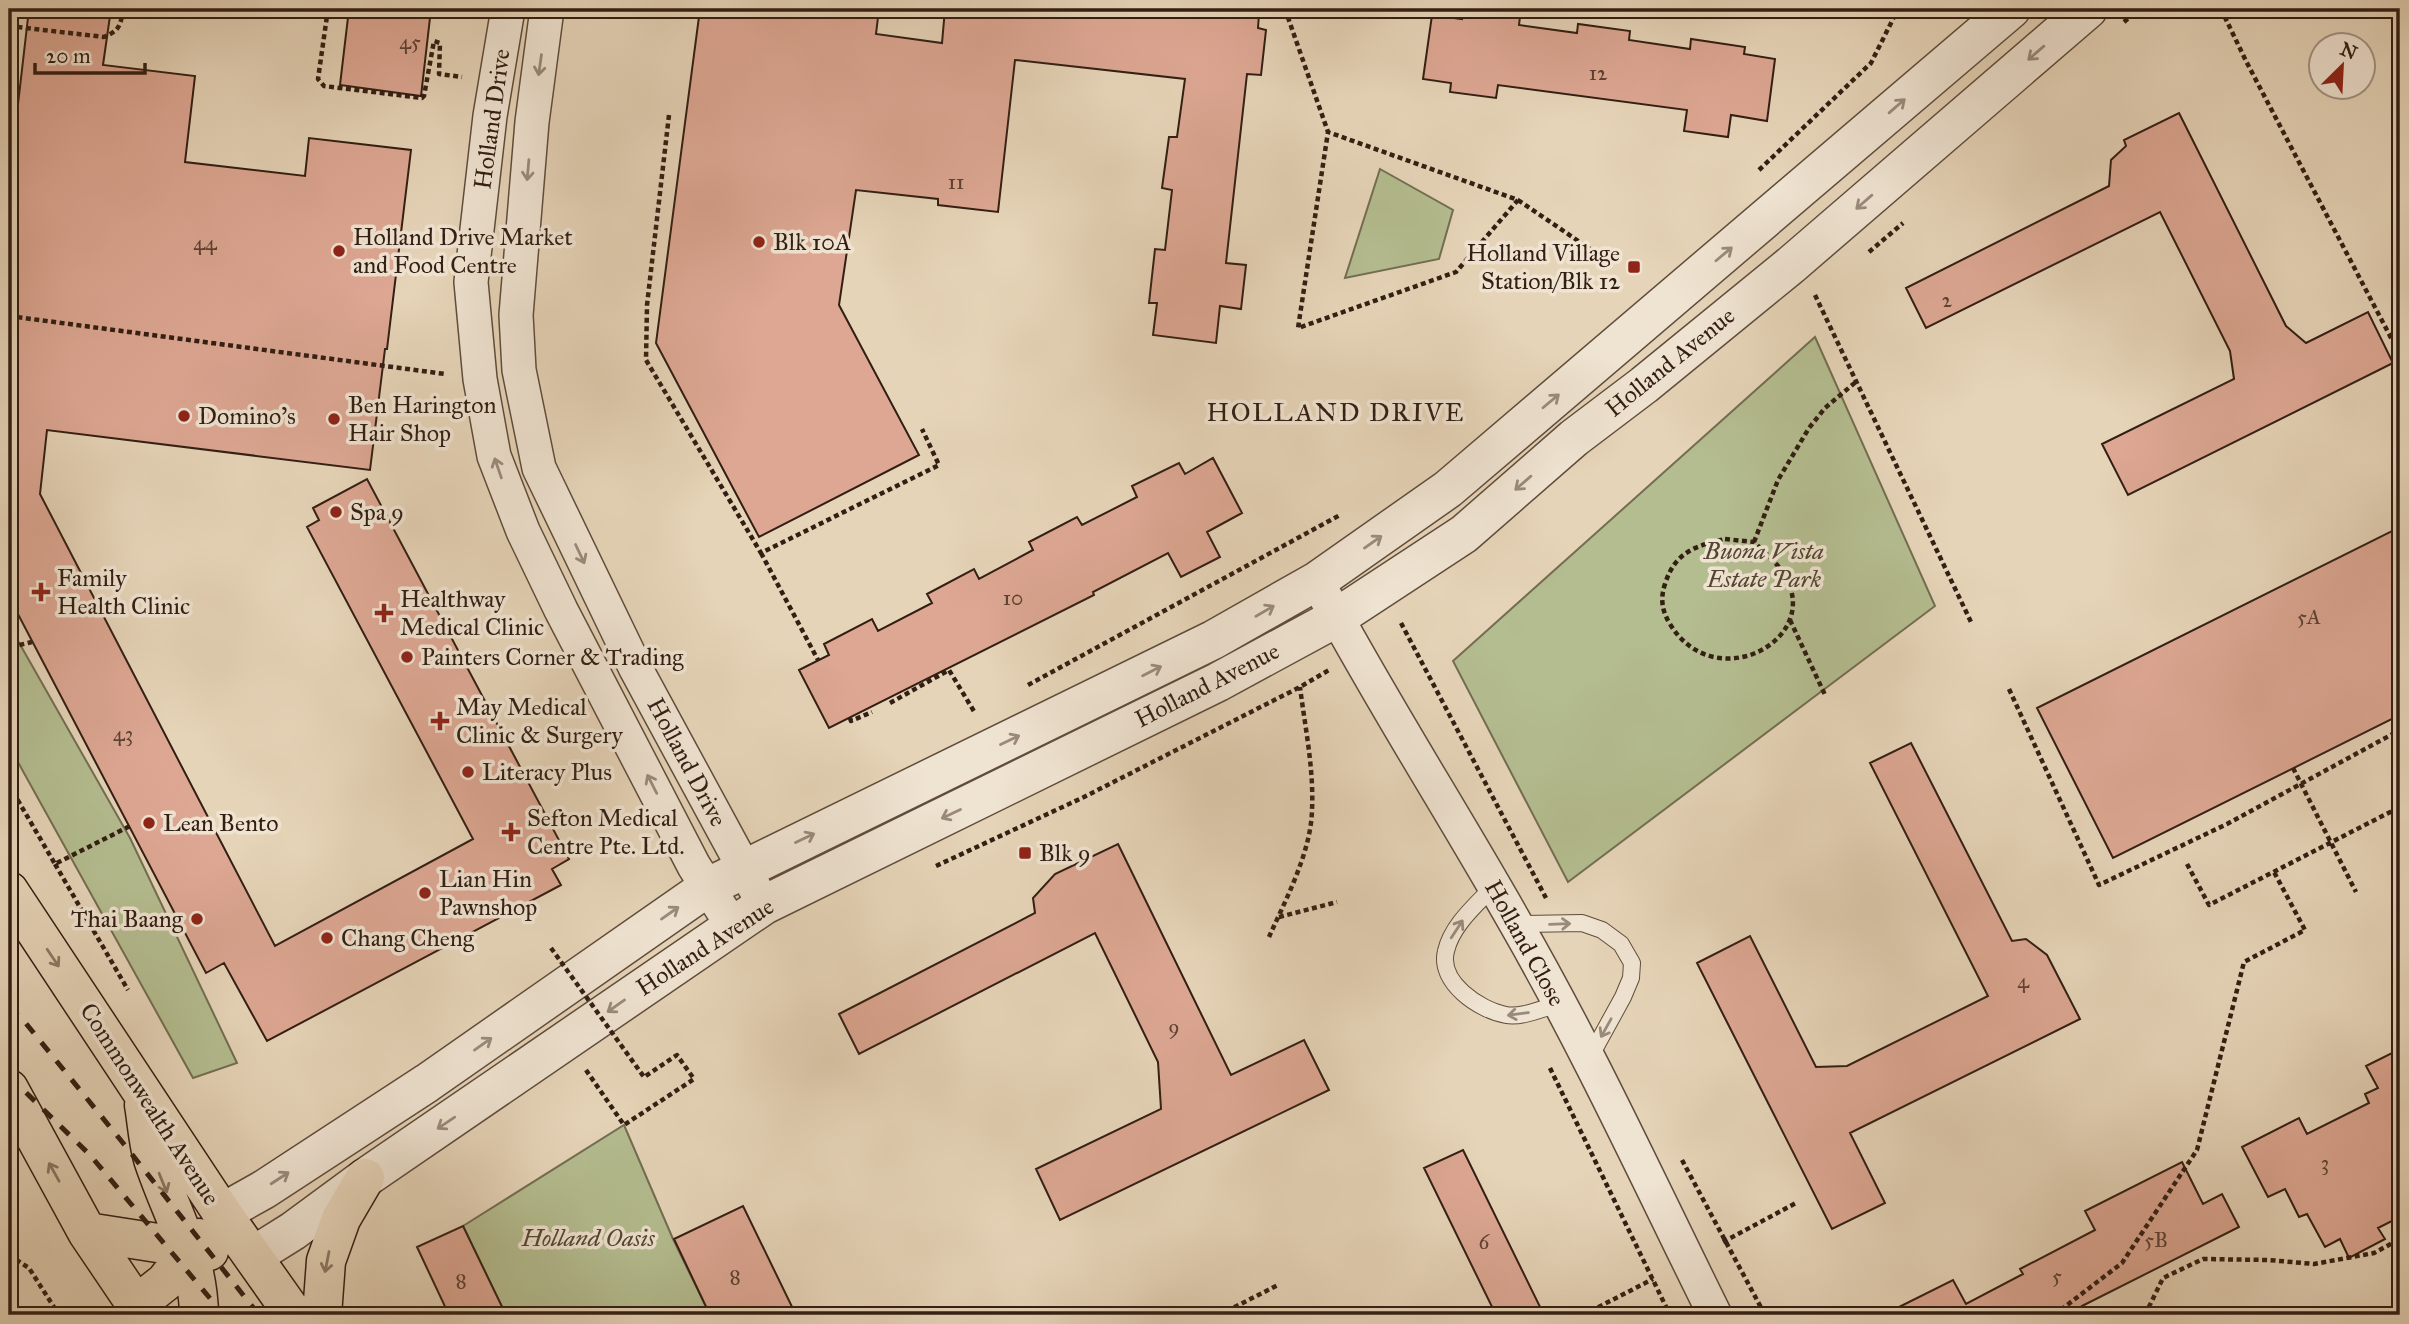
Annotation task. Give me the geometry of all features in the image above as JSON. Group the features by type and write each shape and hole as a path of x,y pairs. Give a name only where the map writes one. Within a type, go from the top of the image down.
{"main road":[{"name":"Commonwealth Avenue","path":"9,891 222,1213 294,1315"},
{"path":"9,1089 133,1312 165,1282 189,1249 222,1213"},
{"path":"143,1093 152,1157 189,1249 199,1315"},
{"path":"322,1315 326,1261 341,1219 365,1178"},
{"path":"87,1232 189,1249 253,1256"}],"street":[{"name":"Holland Drive","path":"508,9 490,116 471,282 480,379 494,456 523,531 561,610 694,866 732,925"},
{"name":"Holland Drive","path":"547,9 532,122 516,315 519,370 539,468 636,668 764,905"},
{"name":"Holland Avenue","path":"253,1256 293,1231 365,1178 732,925 764,905 1033,774 1099,718 1213,640 1317,581 1448,489 2011,9"},
{"name":"Holland Avenue","path":"222,1213 263,1190 427,1083 708,887 743,868 1099,718 1218,682 1336,618 1464,534 1574,438 1644,385 1791,265 2088,9"},
{"name":"Holland Close","path":"1317,581 1336,618 1517,925 1589,1059 1714,1315"}],"lane":[{"path":"1493,886 1452,934 1445,954 1451,982 1478,1005 1508,1016 1559,1004"},
{"path":"1517,925 1582,923 1602,930 1621,944 1632,963 1631,978 1623,997 1589,1059"}],"path":[{"path":"9,26 104,37 121,26 123,9"},
{"path":"328,9 318,79 324,86 422,98 434,41 440,43 439,74"},
{"path":"1285,9 1328,132 1298,328 1457,272 1517,200"},
{"path":"1755,174 1871,63 1898,9"},
{"path":"2221,9 2400,355"},
{"path":"669,116 647,305 646,360 761,553 818,660"},
{"path":"1328,132 1517,200 1593,251"},
{"path":"1814,294 1971,622"},
{"path":"9,316 452,375"},
{"path":"1754,542 1778,480 1809,428 1825,408 1857,381"},
{"path":"761,553 939,465 922,429"},
{"path":"1024,687 1340,515"},
{"path":"1725,540 1754,542 1786,578 1793,599 1789,619 1780,637 1761,651 1743,658 1706,656 1675,633 1661,608 1663,589 1670,569 1683,554 1704,544 1725,540"},
{"path":"1789,619 1826,697"},
{"path":"9,635 15,646 32,642"},
{"path":"890,703 949,670 975,713 963,720"},
{"path":"1269,937 1300,867 1312,811 1309,756 1300,687"},
{"path":"2009,689 2099,885 2227,824 2400,730"},
{"path":"850,718 851,721 872,712"},
{"path":"2293,768 2356,892"},
{"path":"9,785 128,990"},
{"path":"2186,864 2209,905 2400,807"},
{"path":"55,864 130,826"},
{"path":"2054,1315 2122,1263 2197,1150 2244,962 2305,930 2274,872"},
{"path":"1278,918 1337,902"},
{"path":"551,947 644,1077 677,1055 694,1079 624,1125 566,1041"},
{"path":"1747,1229 1796,1203"},
{"path":"2145,1315 2163,1278 2203,1259 2314,1264 2374,1253 2400,1239"},
{"path":"9,1255 29,1268 59,1315"},
{"path":"1219,1315 1278,1284"},
{"path":"1583,1315 1630,1291"}],"green space":[{"path":"1380,169 1453,210 1439,259 1345,278"},
{"name":"Buona Vista Estate Park","path":"1815,337 1935,606 1568,882 1453,661"},
{"path":"9,625 130,838 237,1063 193,1078 9,746"},
{"name":"Holland Oasis","path":"624,1125 673,1239 710,1315 506,1315 463,1226"}],"building":[{"path":"29,9 111,9 103,65 195,76 185,162 305,176 309,138 411,150 370,470 47,430 40,494 275,946 473,839 307,527 319,520 313,508 367,479 569,859 552,869 561,885 267,1041 224,963 206,973 9,597 9,182"},
{"path":"349,9 431,9 421,96 340,85"},
{"path":"700,9 879,9 876,34 942,43 945,9 1217,9 1259,14 1258,28 1266,30 1261,75 1247,74 1226,263 1246,265 1241,309 1220,306 1216,343 1153,335 1157,303 1149,303 1155,249 1165,250 1172,190 1162,188 1169,137 1177,137 1185,79 1015,60 998,212 938,205 938,199 856,190 839,305 919,455 759,537 656,343"},
{"path":"1463,9 1521,9 1519,25 1577,33 1578,24 1630,31 1629,40 1690,49 1691,39 1745,47 1744,54 1775,59 1767,121 1731,115 1728,137 1684,131 1687,110 1498,85 1496,98 1450,92 1451,83 1423,79 1432,15 1462,19"},
{"path":"2179,113 2286,326 2306,343 2368,312 2393,363 2128,495 2102,444 2234,379 2230,351 2160,212 1926,328 1906,288 2109,186 2111,160 2126,146 2124,140"},
{"path":"1213,458 1242,513 1207,532 1220,557 1181,577 1168,553 1093,592 1094,595 829,728 799,670 829,655 824,644 872,619 878,631 932,603 927,594 974,569 979,579 1033,550 1029,542 1077,517 1082,525 1137,497 1132,486 1179,463 1185,474"},
{"path":"2400,527 2400,715 2113,858 2037,708"},
{"path":"1911,743 2012,941 2026,939 2047,955 2080,1019 1850,1133 1885,1203 1832,1229 1697,963 1750,936 1816,1067 1847,1066 1988,996 1870,763"},
{"path":"1118,844 1231,1075 1304,1040 1329,1090 1060,1220 1036,1169 1161,1109 1158,1062 1095,933 859,1054 839,1014 1035,913 1033,898 1055,874"},
{"path":"2400,1049 2400,1217 2378,1228 2385,1239 2349,1258 2340,1239 2325,1247 2307,1214 2299,1217 2285,1189 2268,1197 2242,1147 2299,1118 2307,1134 2369,1103 2365,1094 2378,1088 2366,1066"},
{"path":"1463,1150 1544,1315 1496,1315 1424,1168"},
{"path":"2182,1162 2203,1204 2222,1194 2239,1227 2082,1306 2087,1315 1883,1315 1953,1280 1966,1304 2023,1274 2020,1269 2095,1230 2085,1211"},
{"path":"743,1206 796,1315 710,1315 674,1239"},
{"path":"463,1226 506,1315 449,1315 417,1247"}],"railway":[{"path":"9,1007 24,1021 259,1315"},
{"path":"9,1076 90,1155 224,1315"}],"place":[{"name":"Blk 10A","path":"759,242"},
{"name":"Holland Drive Market and Food Centre","path":"339,251"},
{"name":"Holland Village Station/Blk 12","path":"1634,267"},
{"name":"Domino's","path":"184,416"},
{"name":"Ben Harington Hair Shop","path":"334,419"},
{"name":"Spa 9","path":"336,512"},
{"name":"Family Health Clinic","path":"41,592"},
{"name":"Healthway Medical Clinic","path":"384,613"},
{"name":"Painters Corner & Trading","path":"407,657"},
{"name":"May Medical Clinic & Surgery","path":"440,721"},
{"name":"Literacy Plus","path":"468,772"},
{"name":"Lean Bento","path":"149,823"},
{"name":"Sefton Medical Centre Pte. Ltd.","path":"511,832"},
{"name":"Blk 9","path":"1025,853"},
{"name":"Lian Hin Pawnshop","path":"425,893"},
{"name":"Thai Baang","path":"197,919"},
{"name":"Chang Cheng","path":"327,938"}],"district":[{"name":"HOLLAND DRIVE","path":"1336,412"}]}
